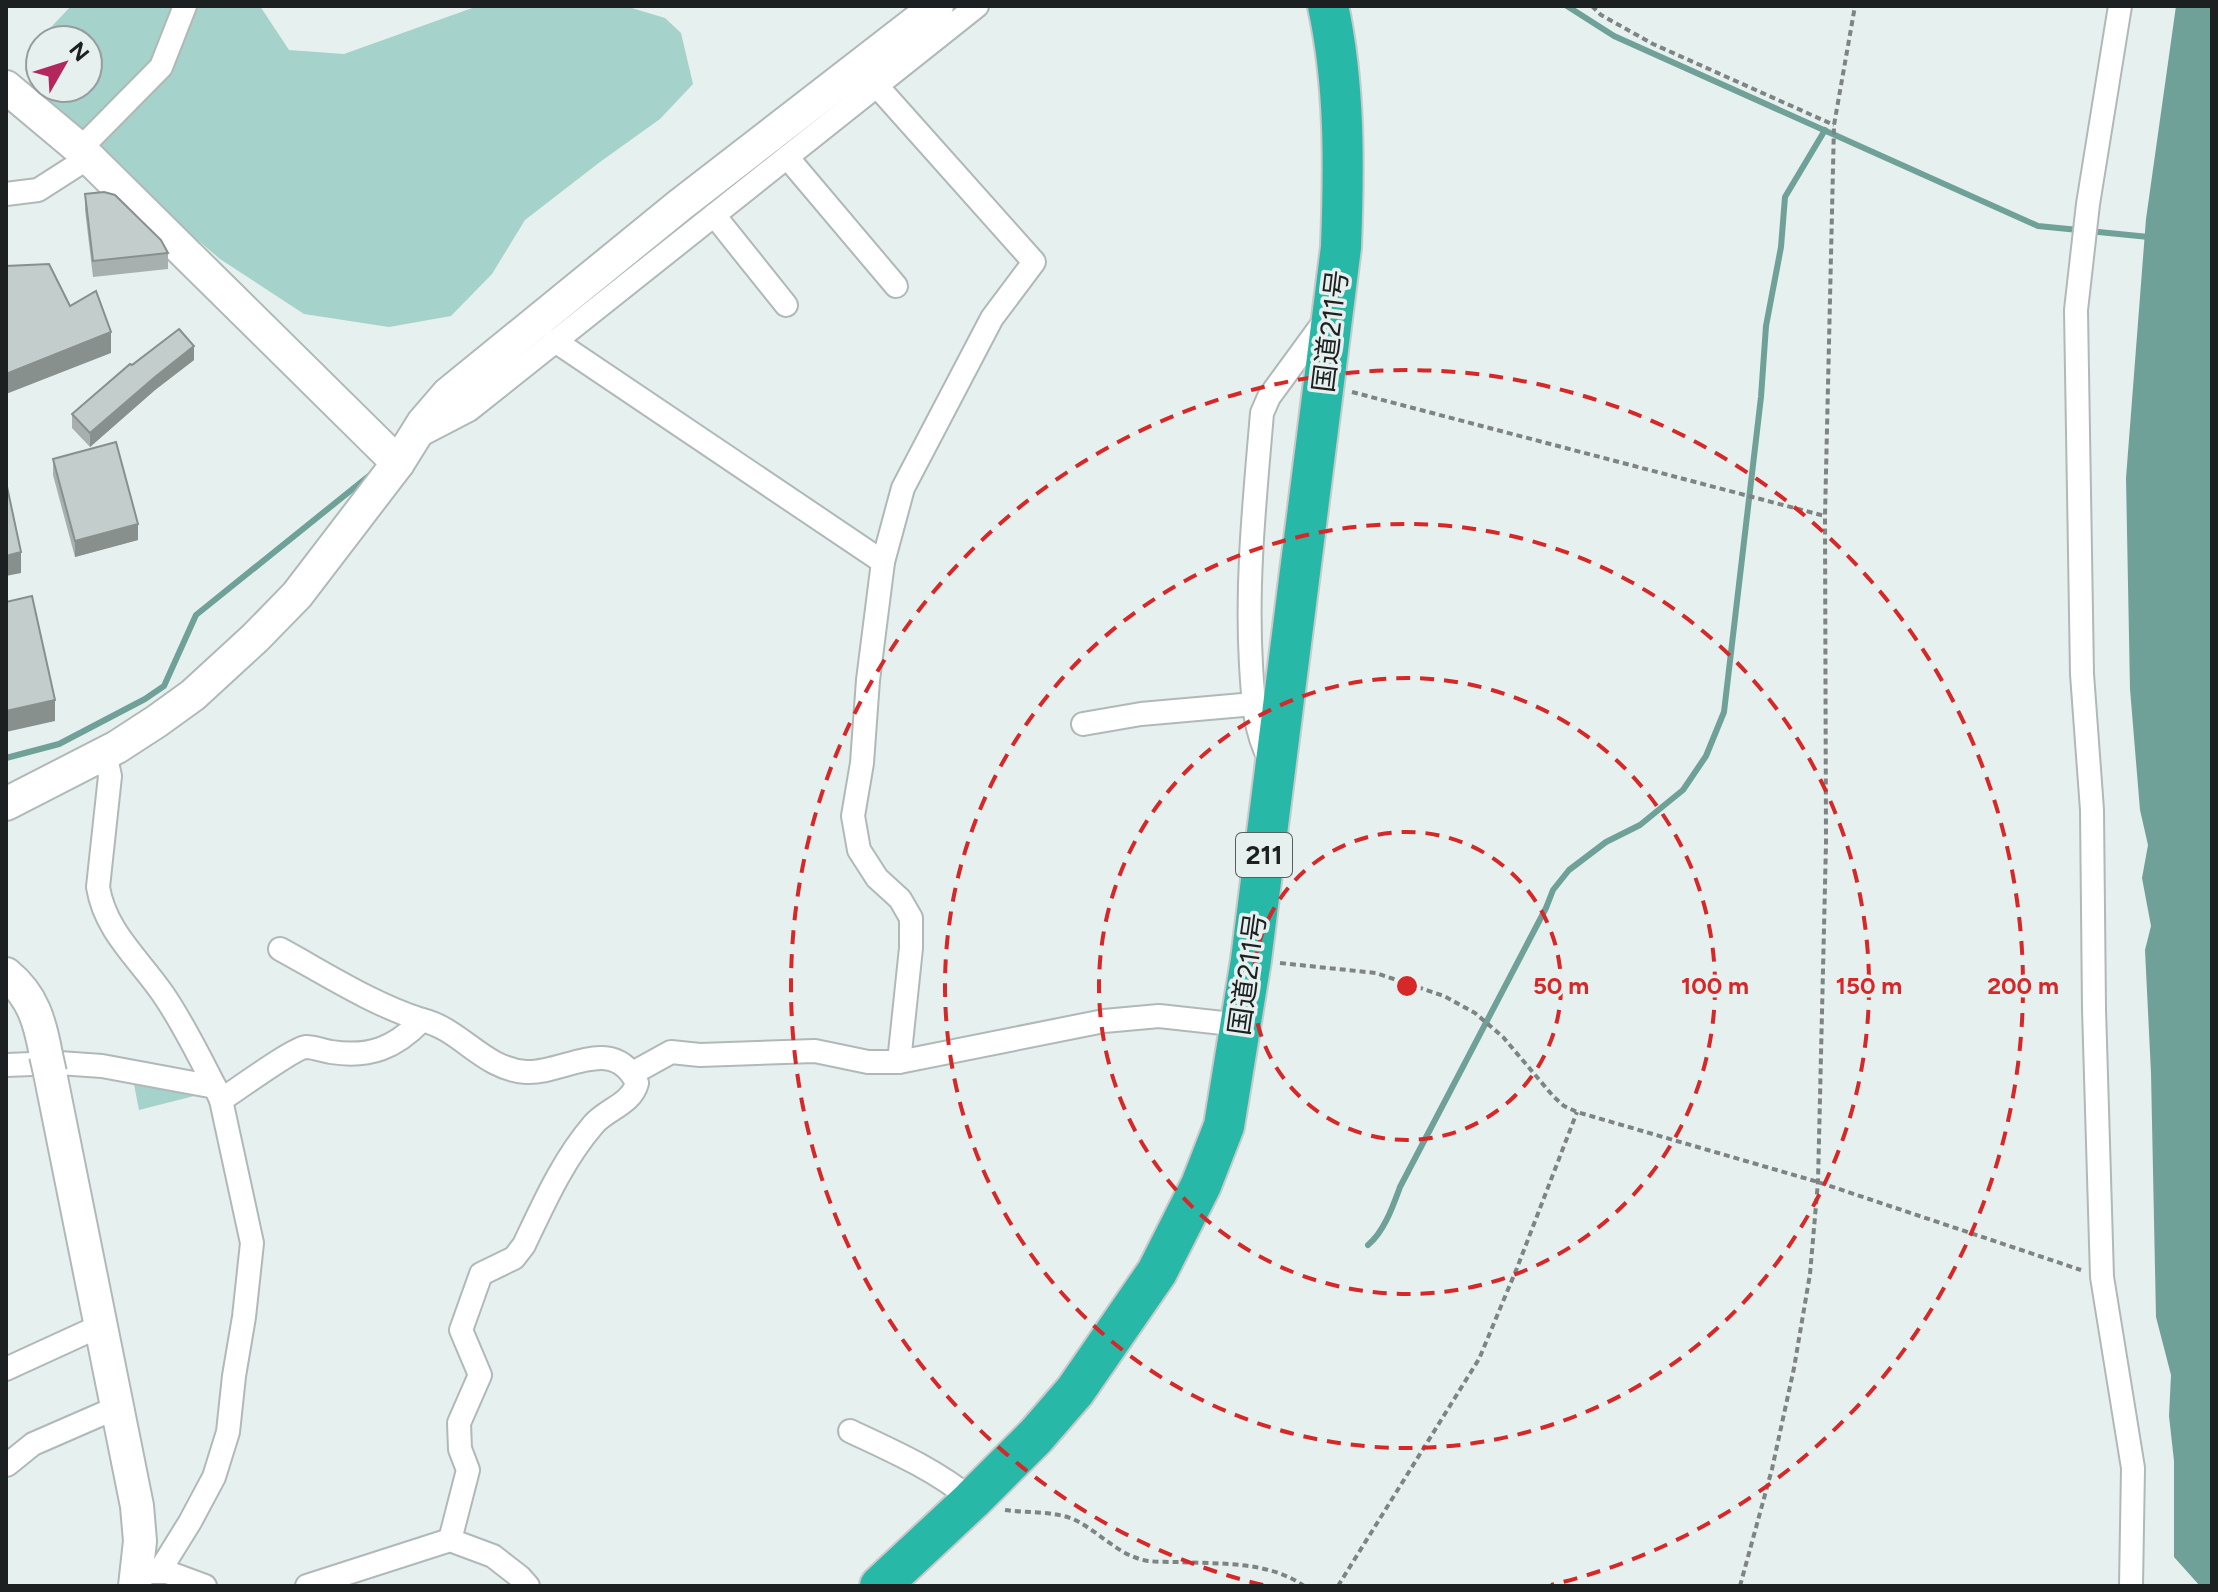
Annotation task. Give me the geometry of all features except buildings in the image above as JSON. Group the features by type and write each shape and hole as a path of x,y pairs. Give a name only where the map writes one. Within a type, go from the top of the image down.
{"highway":[{"name":"国道211号","path":"880,1586 1036,1436 1075,1391 1157,1272 1201,1185 1224,1126 1251,960 1341,247 1344,159 1334,35 1328,6"}],"street":[{"path":"6,194 38,190 84,154 161,67 185,6"},
{"path":"6,804 105,753 193,695 297,595 406,451 423,423 448,394 680,205 937,6"},
{"path":"406,451 469,410 977,6"},
{"path":"2120,6 2088,204 2076,310 2082,674 2092,810 2102,1277 2133,1468 2131,1586"},
{"path":"877,86 1034,262 992,318 903,488 883,562 868,680 862,763 853,816 859,850 877,878 900,899 911,918 911,948 899,1062"},
{"path":"6,87 84,154 406,451"},
{"path":"787,157 896,286"},
{"path":"714,215 786,305"},
{"path":"1274,768 1263,747 1254,704 1249,628 1250,560 1262,413 1269,397 1332,311"},
{"path":"555,341 883,562"},
{"path":"1083,724 1141,714 1254,704"},
{"path":"105,753 110,776 98,887 101,904 109,923 163,993 218,1094 252,1243 228,1432 214,1477 144,1577"},
{"path":"280,949 407,1015 434,1023 489,1061 509,1070 531,1072 581,1059 613,1059 633,1073 637,1083 635,1093 595,1121 570,1155 524,1245 514,1258 481,1274 461,1330 480,1375 459,1423 460,1449 468,1470 450,1540"},
{"path":"6,974 31,1001 39,1020 137,1506 144,1577"},
{"path":"633,1073 671,1052 700,1055 815,1051 868,1062 899,1062 1104,1021 1159,1016 1241,1025"},
{"path":"6,1065 59,1063 102,1066 218,1094 305,1047 359,1054 395,1045 422,1020"},
{"path":"6,1369 102,1325"},
{"path":"7,1465 33,1444 118,1407"},
{"path":"850,1431 909,1459 958,1488 972,1500"},
{"path":"307,1586 450,1540 493,1556 528,1586"},
{"path":"144,1577 167,1572 205,1586"}],"path":[{"path":"1592,6 1601,15 1653,44 1834,125"},
{"path":"1601,15 1604,6"},
{"path":"1740,1586 1772,1469 1794,1368 1810,1274 1818,1182 1826,843 1825,516 1834,125 1855,6"},
{"path":"1323,384 1825,516"},
{"path":"1251,960 1376,973 1444,996 1475,1013 1503,1037 1553,1096 1577,1112 1818,1182 2102,1277"},
{"path":"1338,1586 1479,1359 1577,1112"},
{"path":"972,1500 1002,1509 1070,1518 1112,1546 1140,1559 1269,1569 1304,1586"}],"shaded area":[{"path":"71,6 260,6 289,50 344,54 475,7 625,6 665,18 681,33 693,84 660,119 525,220 492,274 451,316 389,327 304,314 220,259 82,142 43,104 104,104 104,24 54,24"},
{"path":"2176,6 2212,6 2212,1586 2200,1586 2174,1557 2174,1461 2169,1416 2171,1375 2156,1317 2145,950 2151,926 2142,878 2148,845 2140,810 2130,689 2126,478 2146,219"},
{"path":"133,1079 202,1094 139,1110"}],"waterway":[{"path":"1567,6 1614,36 2038,226 2149,237"},
{"path":"1368,1245 1387,1218 1553,890 1569,870 1606,842 1640,825 1683,790 1706,756 1724,712 1761,397 1766,326 1781,247 1785,197 1825,130"},
{"path":"6,758 59,744 164,686 196,615 370,475"}]}
